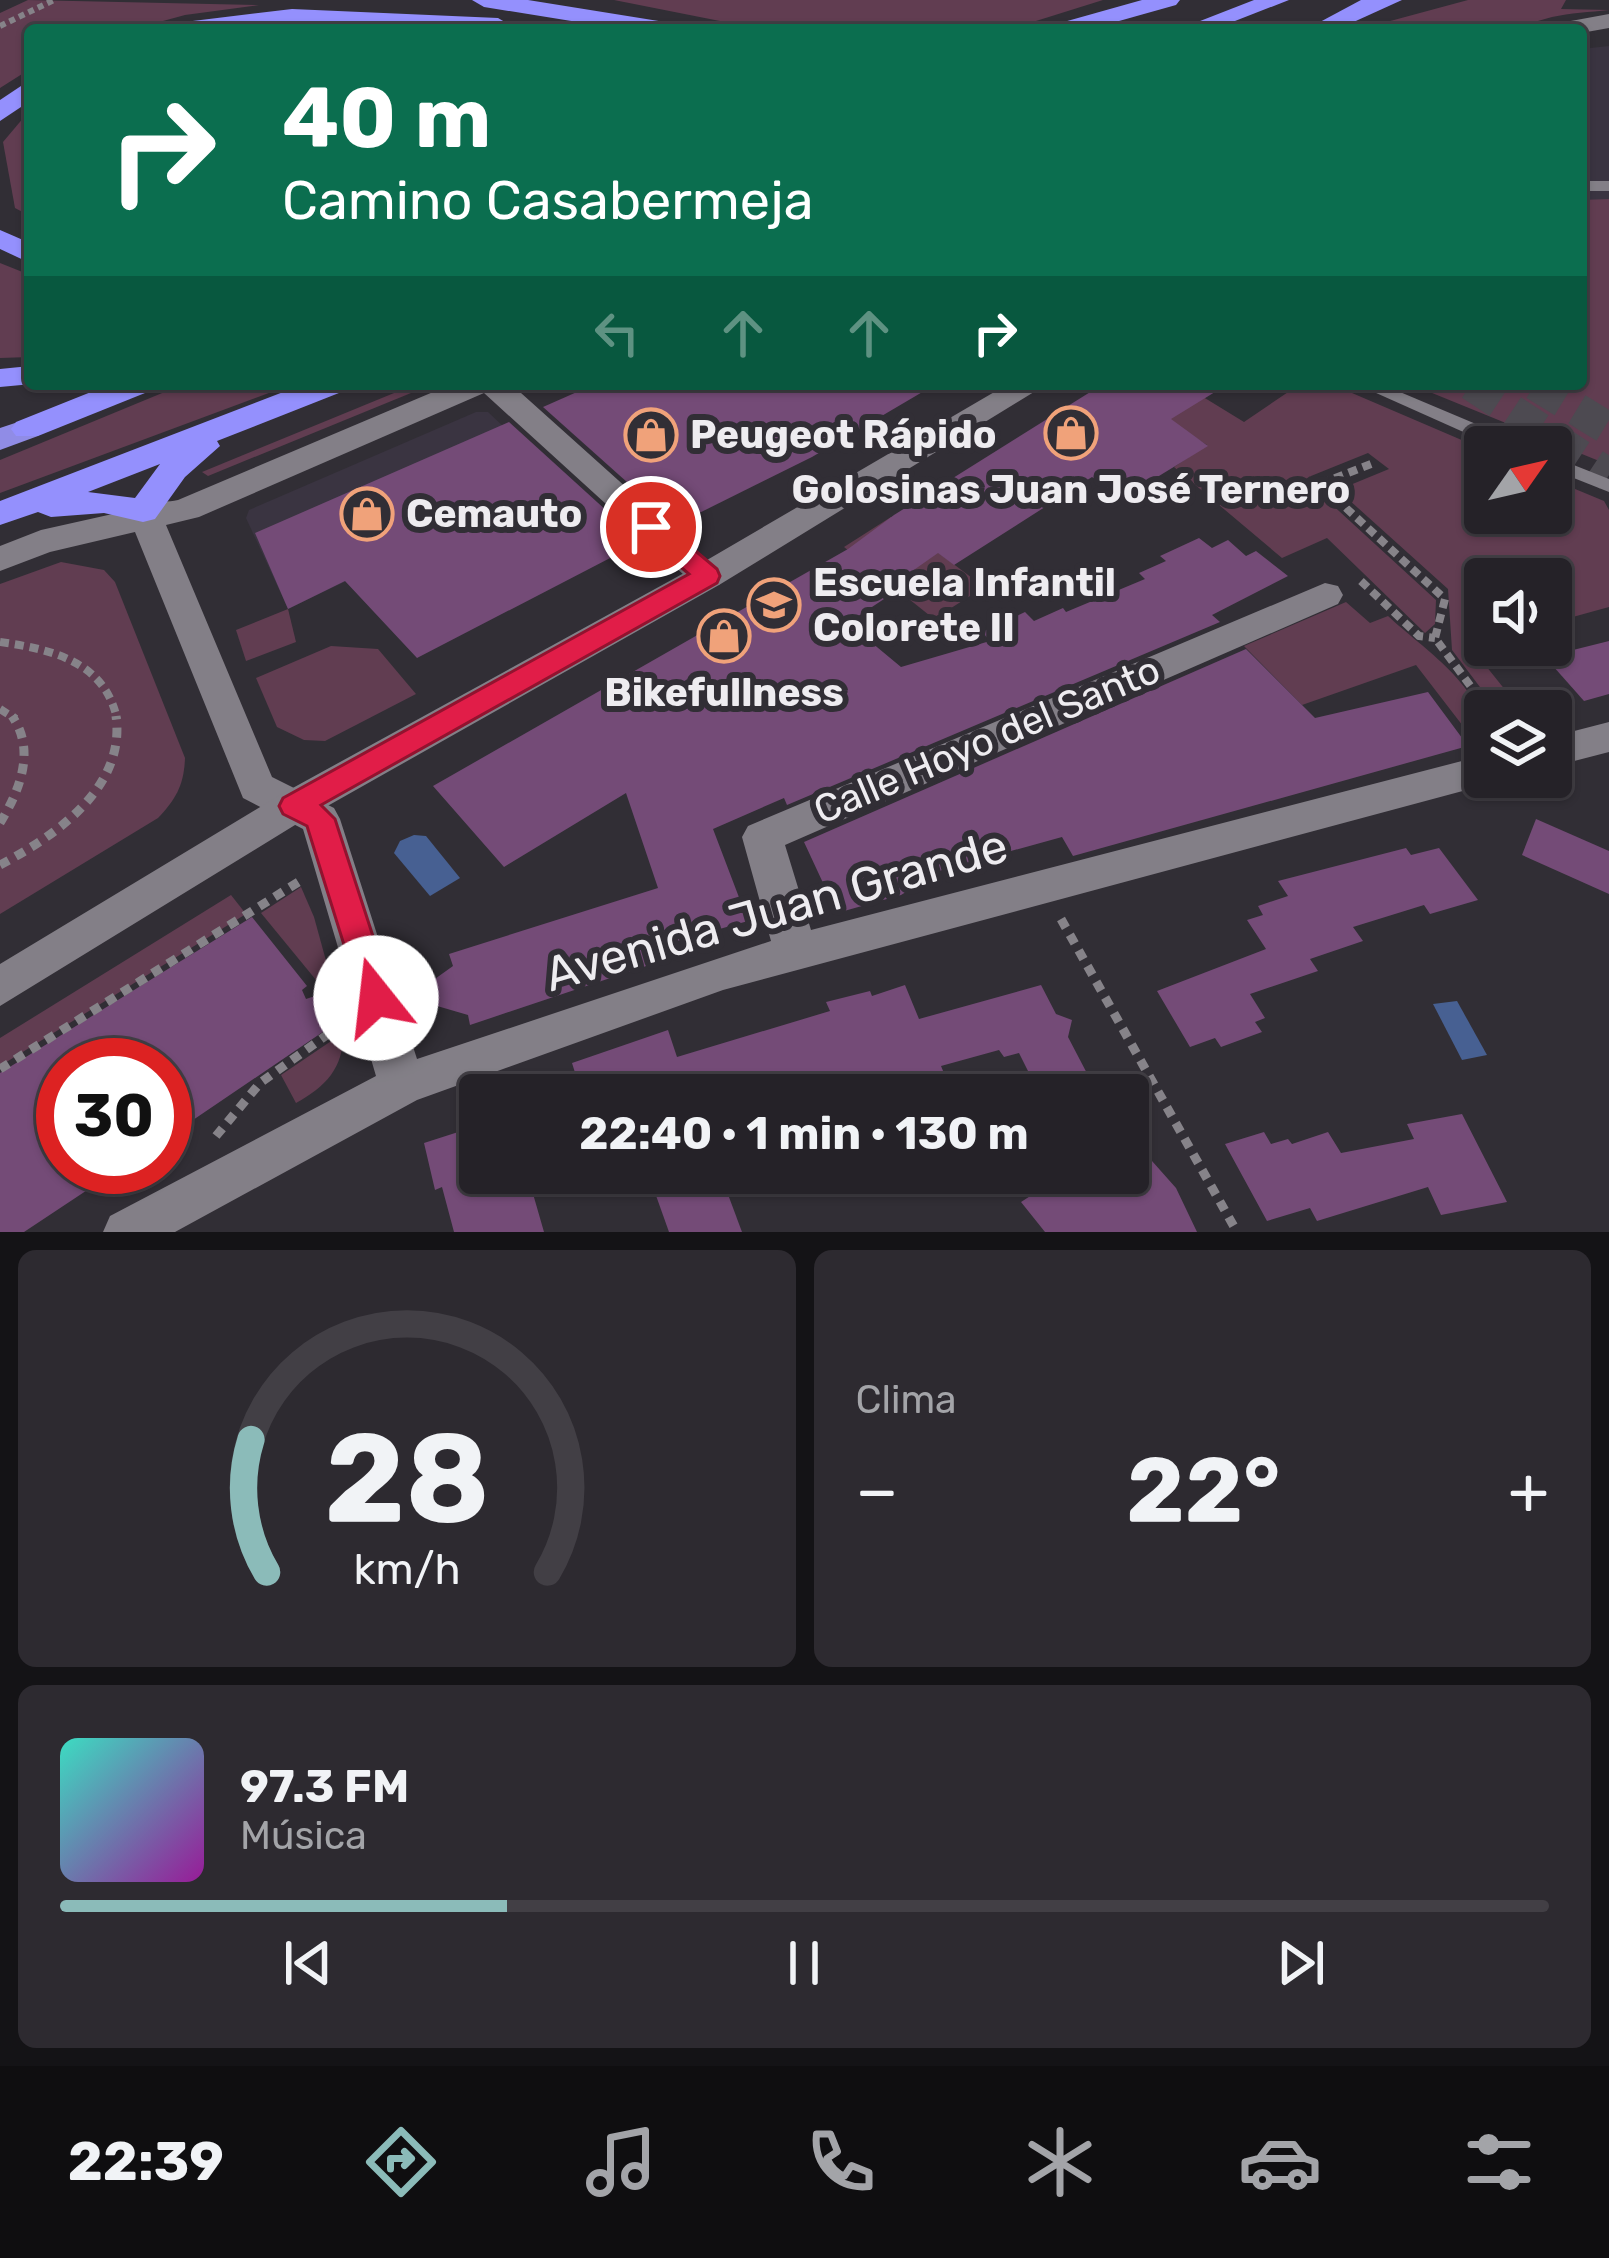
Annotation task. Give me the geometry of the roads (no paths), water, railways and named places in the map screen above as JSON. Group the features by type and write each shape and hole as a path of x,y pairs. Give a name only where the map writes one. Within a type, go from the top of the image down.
{"highway":[{"path":"314,0 491,24"},
{"path":"484,0 634,24"},
{"path":"1082,24 1168,0"},
{"path":"1207,24 1277,0"},
{"path":"1329,24 1390,0"},
{"path":"204,24 261,14 318,12 484,24"},
{"path":"0,113 24,93"},
{"path":"13,434 124,390"},
{"path":"0,517 82,502 104,502 145,515 173,469 191,453 318,390"},
{"path":"0,517 318,390"}],"street":[{"path":"0,559 41,542 187,509 465,390"},
{"path":"499,390 707,576"},
{"path":"0,987 294,806 707,576 1021,390"},
{"path":"145,515 257,787 320,819 402,1085"},
{"name":"Calle Hoyo del Santo","path":"797,955 762,837 1343,587"},
{"path":"1572,747 1609,737"},
{"name":"Avenida Juan Grande","path":"127,1232 402,1085 722,972 1464,776"}],"lane":[{"path":"1379,390 1464,426"},
{"path":"1572,471 1609,486"}],"water":[{"path":"426,836 460,878 430,896 394,853 400,841"},
{"path":"1457,1001 1487,1055 1462,1060 1433,1004"}],"tunnel":[{"path":"1480,390 1609,475"},
{"path":"1545,390 1609,429"}],"place":[{"name":"Golosinas Juan José Ternero","path":"1071,433"},
{"name":"Peugeot Rápido","path":"651,435"},
{"name":"Cemauto","path":"367,514"},
{"name":"Escuela Infantil Colorete II","path":"774,605"},
{"name":"Bikefullness","path":"724,636"}]}
